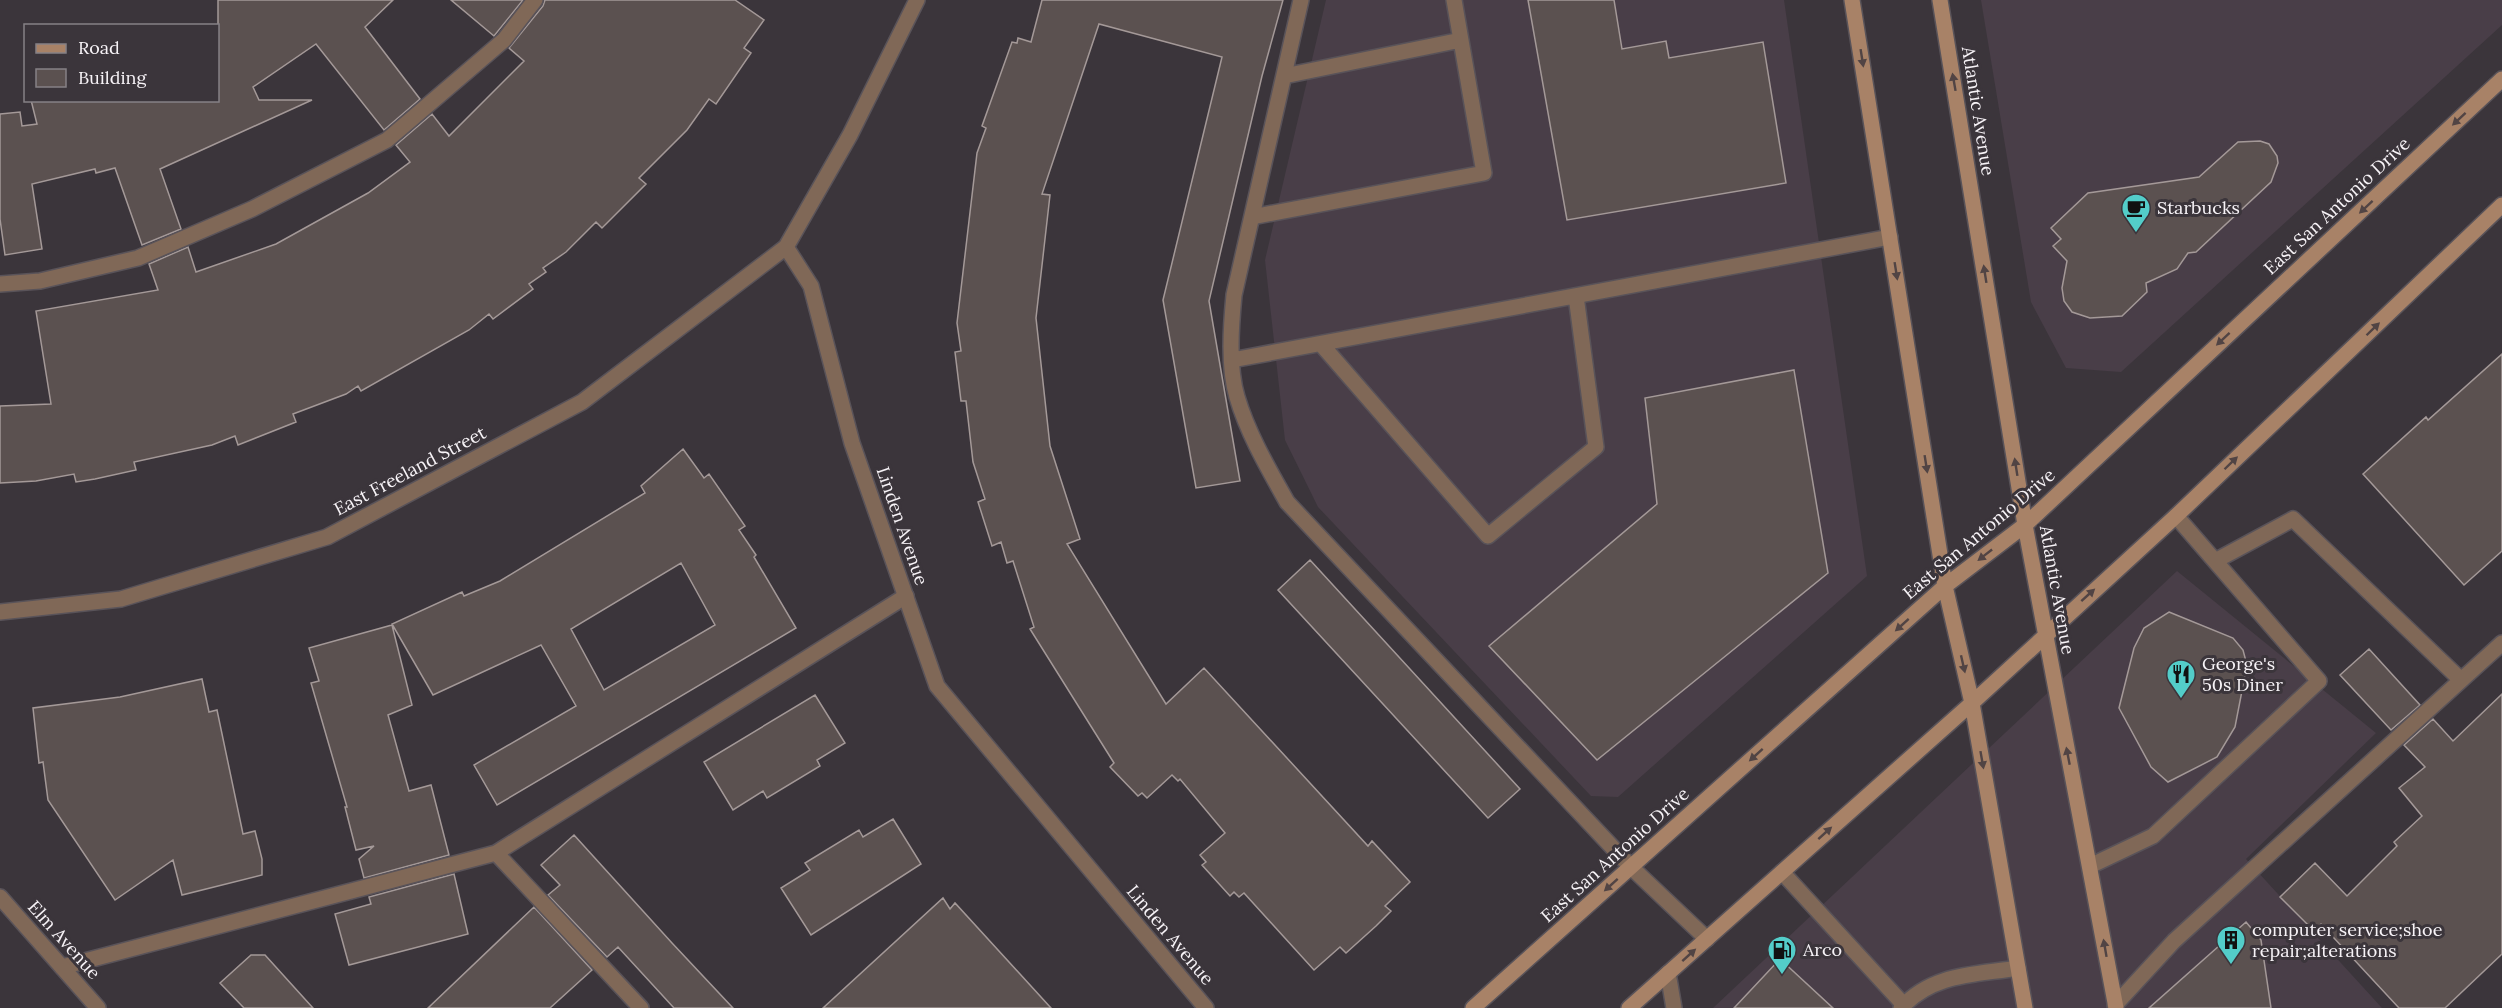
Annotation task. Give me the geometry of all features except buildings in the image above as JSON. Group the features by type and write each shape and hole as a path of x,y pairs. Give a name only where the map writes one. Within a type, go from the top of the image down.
{"main road":[{"path":"1852,0 1946,586 1972,703 2025,1008"},
{"name":"Atlantic Avenue","path":"1940,0 2025,525 2115,1007"},
{"name":"East San Antonio Drive","path":"1473,1008 1946,586 2025,525 2502,79"},
{"path":"1629,1008 1972,703 2044,634 2176,516 2502,206"}],"street":[{"path":"0,284 40,281 138,258 252,209 387,140 504,40 535,0"},
{"path":"786,247 850,135 917,0"},
{"path":"1301,0 1234,295 1230,339 1236,396 1258,449 1287,502 1631,867 1707,939"},
{"path":"1252,217 1484,173 1454,0"},
{"path":"1284,76 1461,40"},
{"path":"1233,360 1890,237"},
{"name":"Linden Avenue","path":"786,247 811,286 852,443 937,686 1206,1008"},
{"name":"East Freeland Street","path":"0,612 121,599 327,537 582,402 786,247"},
{"path":"1321,344 1488,536 1596,447 1576,296"},
{"path":"2090,866 2153,836 2319,681 2176,516"},
{"path":"2215,561 2292,519 2461,680"},
{"path":"62,967 496,853 906,596"},
{"path":"2115,1007 2174,941 2502,643"},
{"path":"496,853 641,1008"},
{"path":"1782,872 1903,1007 1915,994 1941,980 2018,968"},
{"name":"Elm Avenue","path":"0,897 98,1008"},
{"path":"1668,973 1674,1008"}],"shaded area":[{"path":"1326,0 1784,0 1867,576 1618,797 1591,796 1318,507 1285,440 1265,260"},
{"path":"1981,0 2502,0 2502,25 2121,372 2066,368 2031,302"},
{"path":"2177,571 2376,733 2246,859 2382,1008 1713,1008"}],"place":[{"name":"Starbucks","path":"2136,234"},
{"name":"George's 50s Diner","path":"2181,700"},
{"name":"computer service;shoe repair;alterations","path":"2231,966"},
{"name":"Arco","path":"1782,976"}]}
